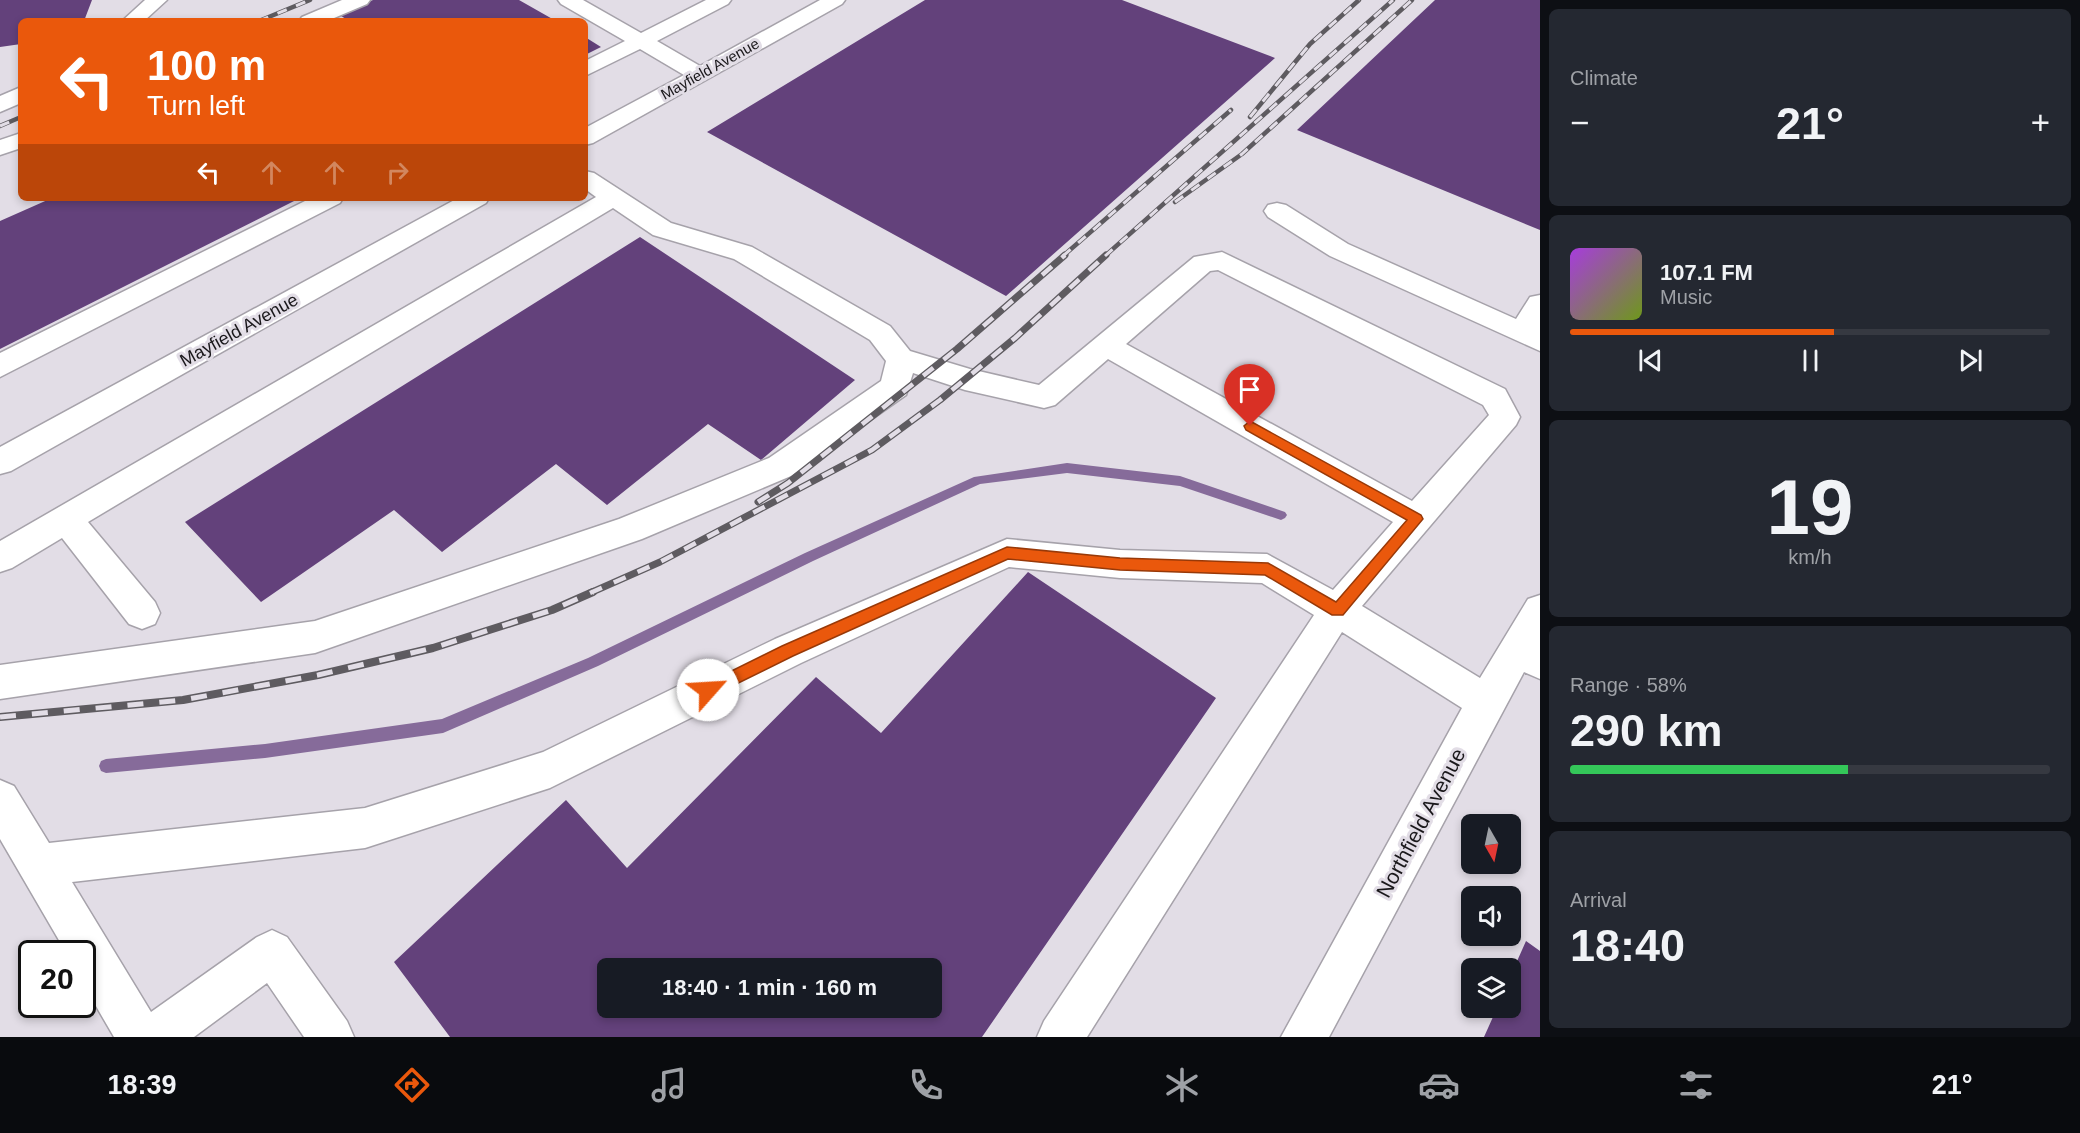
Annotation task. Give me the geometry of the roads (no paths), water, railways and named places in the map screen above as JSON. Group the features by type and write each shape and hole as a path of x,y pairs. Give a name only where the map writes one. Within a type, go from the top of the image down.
{"lane":[{"path":"136,18 157,0"},
{"path":"316,18 360,0"},
{"path":"568,0 700,75"},
{"path":"588,68 721,0"},
{"name":"Mayfield Avenue","path":"588,136 835,0"},
{"path":"0,105 18,96"},
{"path":"0,148 18,141"},
{"path":"588,180 662,229 743,253 880,333 901,360 934,367 965,379 1044,397 1203,262 1222,261 1494,397 1505,417 1337,610 1060,1037"},
{"path":"0,558 614,197"},
{"path":"0,366 325,201"},
{"name":"Mayfield Avenue","path":"0,462 472,201"},
{"path":"1277,211 1339,250 1531,337 1540,304"},
{"path":"1105,345 1416,519"},
{"path":"0,682 315,637 630,529 780,467 895,387 901,360"},
{"path":"66,519 142,613"},
{"path":"37,865 365,828 539,772 788,651 1007,553 1120,564 1268,569 1486,702"},
{"name":"Northfield Avenue","path":"1304,1037 1486,702 1529,655 1540,610"},
{"path":"0,800 140,1037"},
{"path":"156,1037 272,952 330,1037"}],"waterway":[{"path":"106,766 265,751 443,726 593,662 809,557 978,480 1067,468 1180,481 1281,515"}],"railway":[{"path":"266,18 310,0"},
{"path":"1250,117 1310,44 1359,0"},
{"path":"1105,256 1393,0"},
{"path":"1175,202 1242,154 1412,0"},
{"path":"1063,256 1231,110"},
{"path":"0,126 18,118"},
{"path":"758,502 788,483 957,349 1065,255"},
{"path":"590,593 660,562 872,450 940,400 1015,338 1106,255"},
{"path":"0,717 183,700 318,675 433,648 552,610 593,592"}]}
